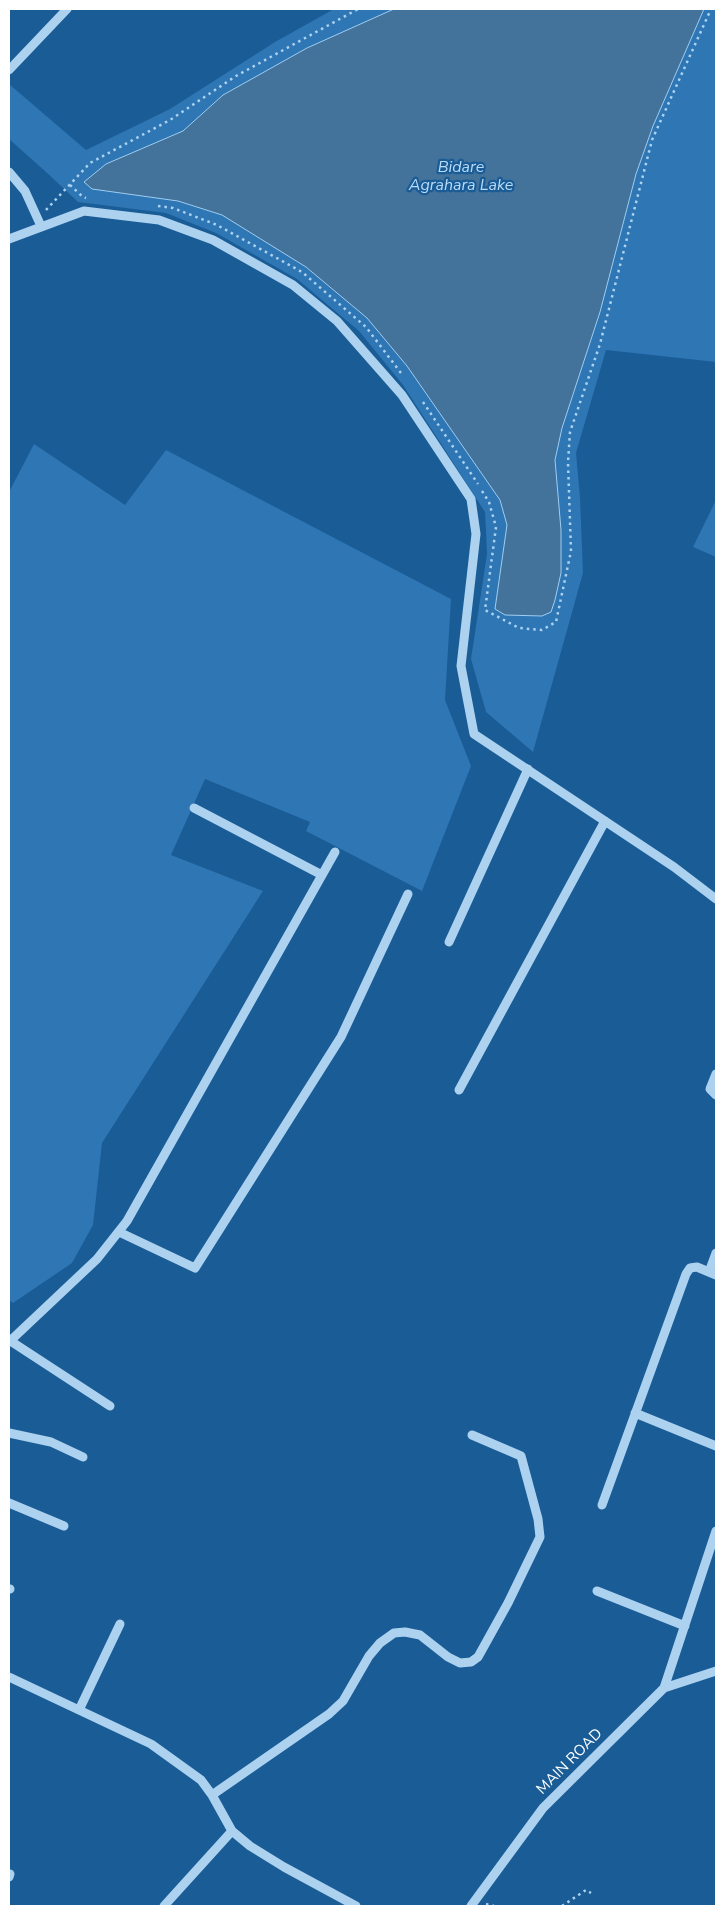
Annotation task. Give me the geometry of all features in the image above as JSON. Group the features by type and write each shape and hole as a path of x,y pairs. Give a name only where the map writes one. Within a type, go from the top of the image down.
{"street":[{"path":"9,70 68,9"},
{"path":"9,172 25,191 40,222"},
{"path":"9,239 40,222 84,211 159,220 213,240 293,285 344,329 402,395 471,499 476,534 461,666 474,734 674,866 716,899"},
{"path":"449,942 528,769"},
{"path":"194,808 322,875"},
{"path":"459,1090 605,821"},
{"path":"110,1406 9,1342 98,1259 127,1221 335,852"},
{"path":"119,1232 195,1268 341,1037 408,894"},
{"path":"716,1074 710,1089 716,1095"},
{"path":"602,1505 686,1274 690,1268 697,1267 712,1274 716,1253"},
{"path":"635,1413 716,1446"},
{"path":"9,1433 51,1442 83,1457"},
{"path":"212,1795 329,1714 343,1701 369,1656 380,1643 394,1633 405,1632 420,1635 448,1657 460,1663 471,1662 478,1657 508,1603 540,1537 538,1519 521,1456 472,1434"},
{"path":"9,1503 64,1526"},
{"path":"664,1688 716,1531"},
{"path":"597,1591 685,1626"},
{"path":"79,1710 120,1624"},
{"name":"MAIN ROAD","path":"471,1906 543,1808 664,1688 716,1671"},
{"path":"9,1677 152,1744 201,1780 212,1795 232,1831 250,1846 356,1906"},
{"path":"164,1906 232,1831"}],"path":[{"path":"40,222 90,163 170,120 236,76 358,9"},
{"path":"422,401 489,502 496,527 485,610 519,628 542,630 556,622 571,551 568,462 570,432 600,344 652,140 711,9"},
{"path":"70,185 83,197 92,198"},
{"path":"155,206 173,208 217,225 302,272 366,327 405,379"},
{"path":"562,1906 586,1890 591,1893"}],"shaded area":[{"path":"334,9 394,9 307,48 223,95 183,131 106,164 92,189 178,201 222,215 306,267 367,318 407,366 500,500 507,525 495,609 561,573 561,530 555,460 562,428 600,312 636,174 653,126 704,9 716,9 716,362 606,350 576,453 583,573 533,752 486,712 471,659 487,554 485,512 403,385 359,331 297,279 216,233 166,213 78,202 9,139 9,84 86,150 170,109 275,42"},
{"path":"34,444 125,505 166,450 451,599 445,700 471,766 422,891 306,831 310,822 205,779 171,855 263,891 102,1143 93,1225 72,1263 13,1303 9,1300 9,492"},
{"path":"716,500 716,557 693,547"}],"water":[{"name":"Bidare Agrahara Lake","path":"394,9 704,9 653,126 636,174 600,312 562,428 555,460 561,530 561,573 551,612 542,616 505,615 495,609 507,525 500,500 407,366 367,318 306,267 222,215 178,201 92,189 84,182 106,164 183,131 223,95 307,48"}]}
